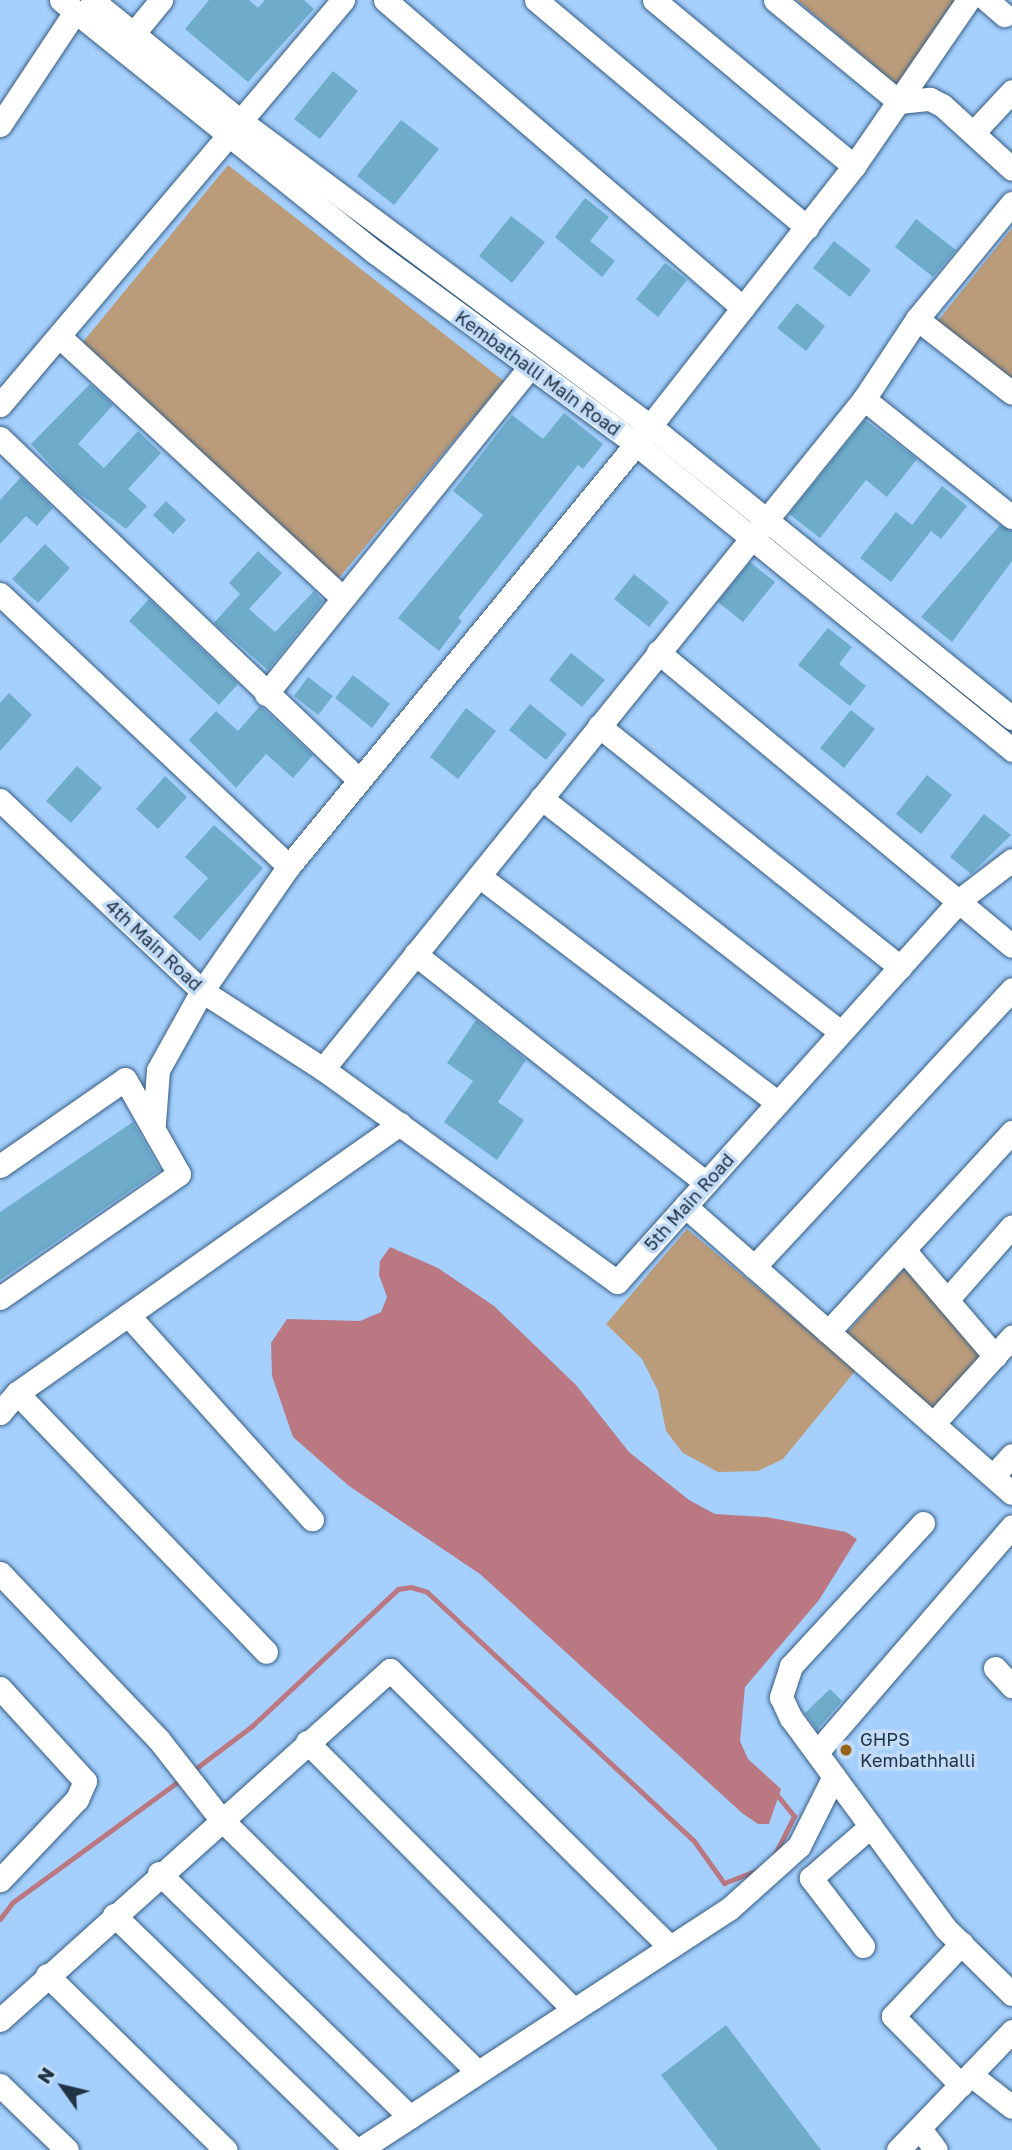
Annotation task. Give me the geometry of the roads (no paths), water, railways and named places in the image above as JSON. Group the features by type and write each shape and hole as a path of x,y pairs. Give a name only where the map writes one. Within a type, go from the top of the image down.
{"street":[{"path":"134,33 161,0"},
{"path":"0,405 61,338 232,125 343,0"},
{"path":"385,0 743,308"},
{"path":"536,0 807,227"},
{"path":"654,0 855,166"},
{"path":"775,0 899,102 930,99 973,132 1012,169"},
{"path":"154,1123 158,1070 202,991 289,866 636,444 855,166 968,0"},
{"path":"0,125 76,4"},
{"name":"Kembathalli Main Road","path":"76,4 134,33 232,125 650,426 1012,718"},
{"name":"Kembathalli Main Road","path":"76,4 232,125 529,368 636,444 750,540 1012,750"},
{"path":"973,132 1012,91"},
{"path":"323,1069 864,399 917,319 1012,203"},
{"path":"917,319 1012,393"},
{"path":"61,338 342,597"},
{"path":"266,694 529,368"},
{"path":"864,399 1012,517"},
{"path":"0,438 359,780"},
{"path":"0,594 289,866"},
{"path":"658,652 961,899 1012,946"},
{"path":"599,726 900,967"},
{"path":"541,799 841,1032"},
{"name":"4th Main Road","path":"0,800 202,991 323,1069"},
{"name":"5th Main Road","path":"323,1069 617,1282 961,899 1012,860"},
{"path":"479,876 778,1103"},
{"path":"415,954 706,1183"},
{"path":"754,1267 1012,989"},
{"path":"0,1166 125,1079 179,1167 174,1182 0,1298"},
{"path":"0,1413 17,1393 400,1124"},
{"path":"828,1332 1012,1132"},
{"path":"685,1206 1012,1493"},
{"path":"947,1300 1012,1226"},
{"path":"904,1250 995,1356"},
{"path":"128,1315 312,1519"},
{"path":"933,1424 1012,1337"},
{"path":"17,1393 266,1652"},
{"path":"993,1476 1012,1455"},
{"path":"923,1523 783,1679 781,1698 791,1718 818,1751 945,1928 1012,1994"},
{"path":"818,1751 1012,1526"},
{"path":"0,1573 159,1740 220,1818 478,2073"},
{"path":"995,1668 1012,1686"},
{"path":"0,2020 220,1818 390,1670 670,1947"},
{"path":"0,1880 77,1799 85,1781 5,1702"},
{"path":"307,1742 573,2010"},
{"path":"114,1915 358,2150 729,1909 799,1846 834,1776"},
{"path":"863,1946 811,1878 871,1826"},
{"path":"159,1873 410,2117"},
{"path":"962,1943 894,2015 966,2080 1012,2107"},
{"path":"47,1975 226,2150"},
{"path":"898,2150 1012,2031"},
{"path":"0,2085 67,2150"},
{"path":"920,2129 936,2150"}],"waterway":[{"path":"191,1772 252,1726 398,1589 411,1587 427,1592 694,1841 724,1883 760,1869"},
{"path":"0,1919 13,1902 183,1778"},
{"path":"774,1856 794,1816 778,1796"}],"place":[{"name":"GHPS Kembathhalli","path":"846,1750"}]}
